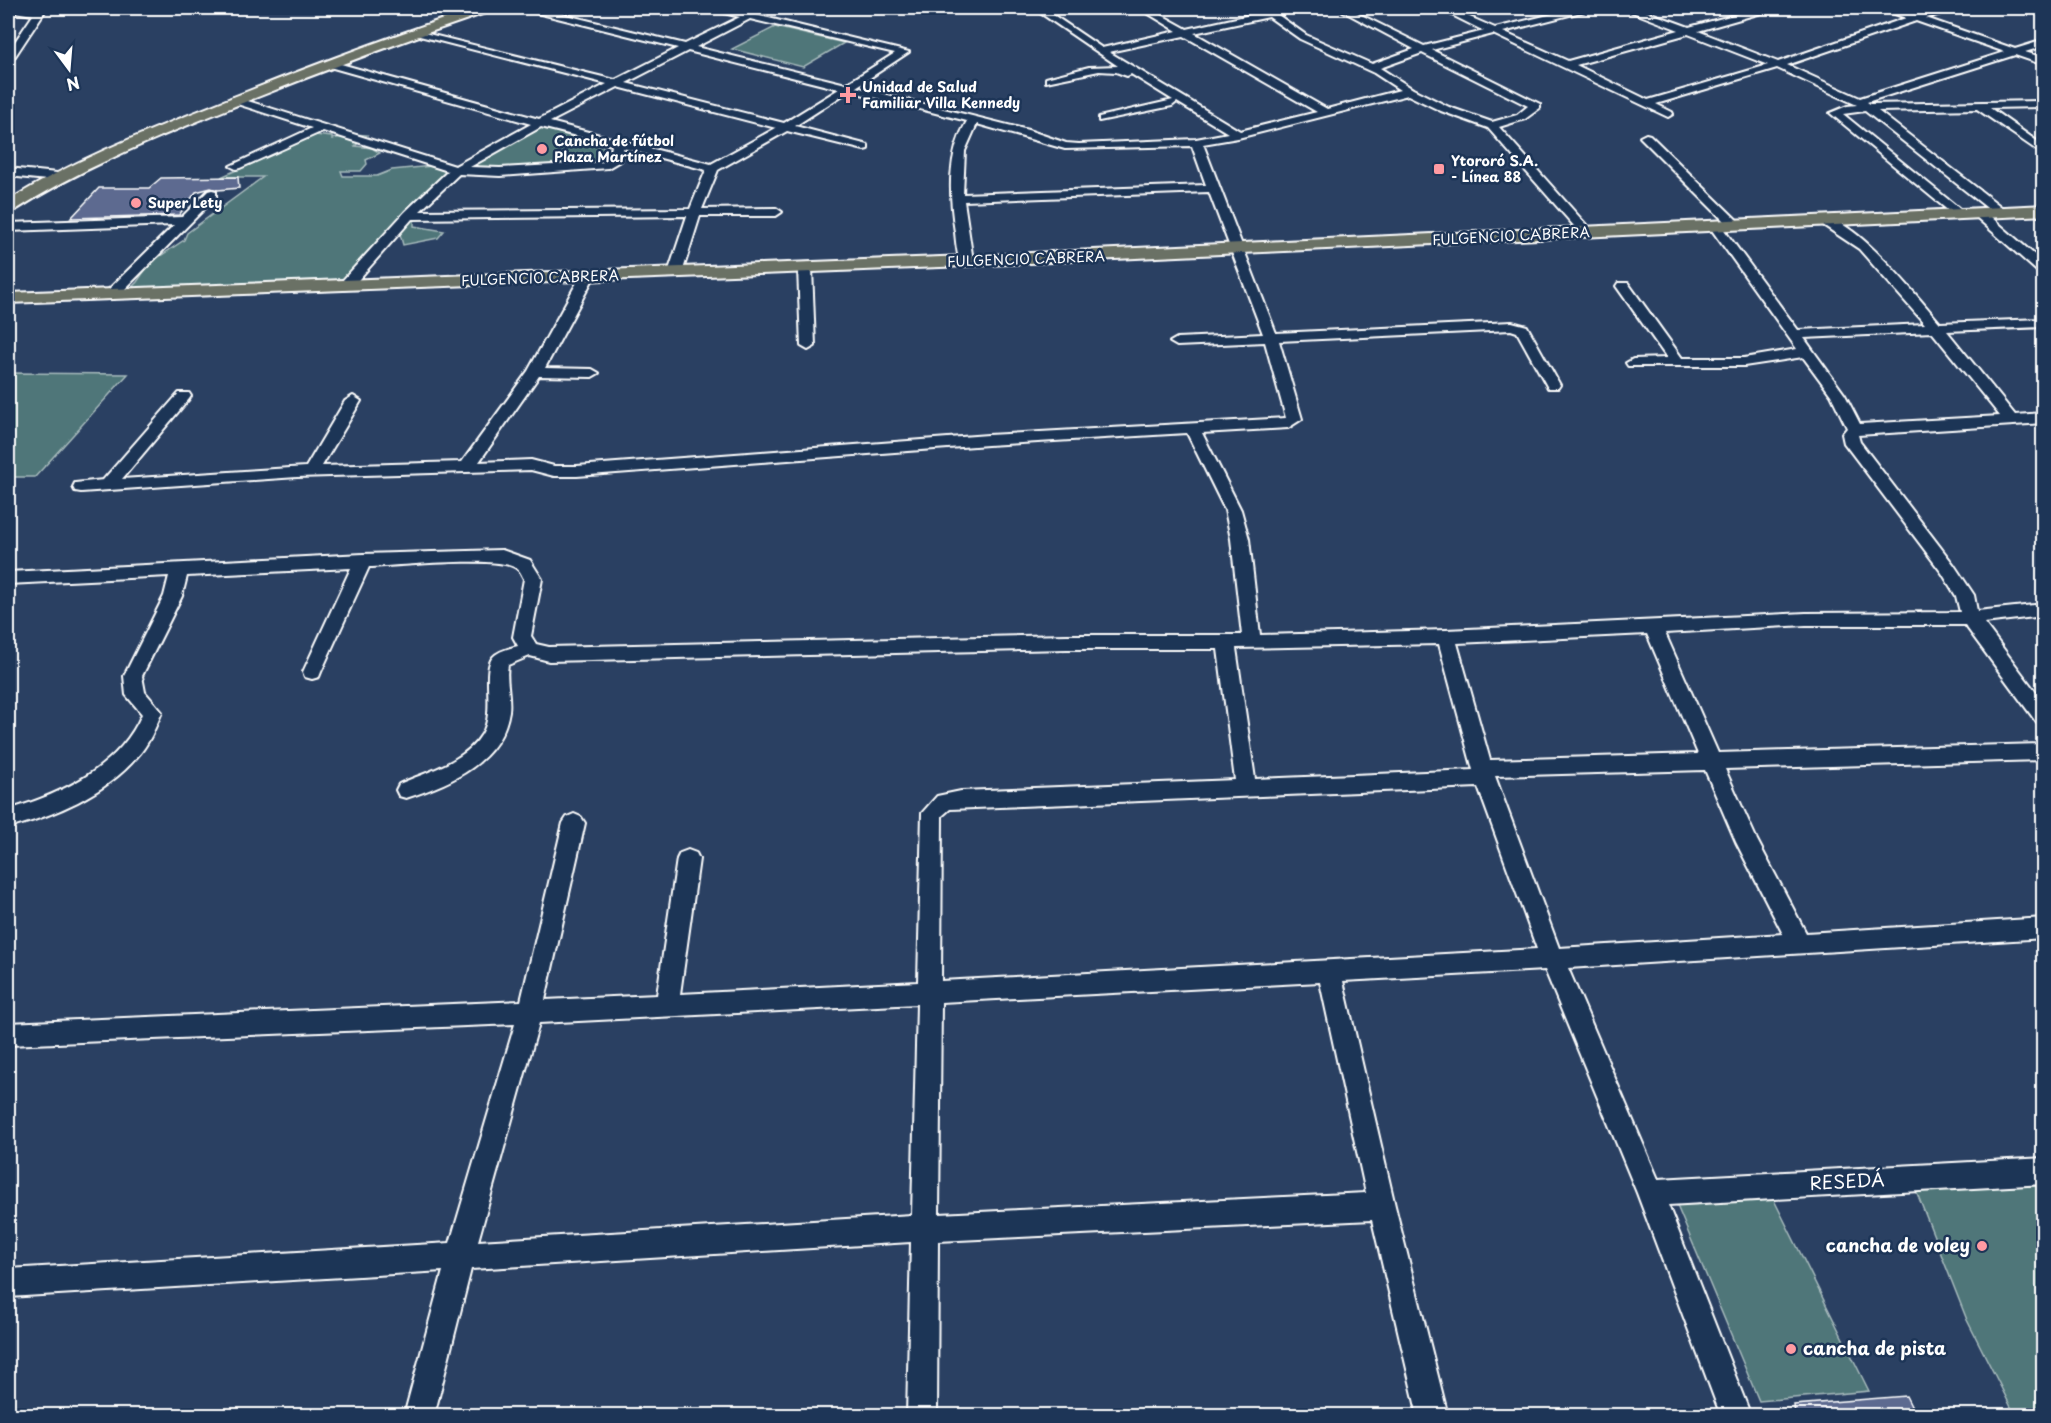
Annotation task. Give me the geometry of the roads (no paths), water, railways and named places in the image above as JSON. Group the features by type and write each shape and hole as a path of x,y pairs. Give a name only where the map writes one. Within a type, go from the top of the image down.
{"main road":[{"path":"8,208 57,177 116,149 235,100 416,32 487,8"},
{"name":"FULGENCIO CABRERA","path":"8,298 1236,250 2043,210"}],"street":[{"path":"528,8 1024,132 1065,146 1196,142 1238,135 1409,92"},
{"path":"675,273 695,212 713,168 784,128 904,52 715,8"},
{"path":"347,284 409,214 456,170 540,123 765,8"},
{"path":"1036,8 1100,51 1238,135"},
{"path":"1143,8 1326,113"},
{"path":"1262,8 1303,37 1371,68 1409,92 1445,109 1492,126 1586,232"},
{"path":"1100,51 1296,8"},
{"path":"1341,8 1536,106 1521,117 1492,126"},
{"path":"1442,8 1567,64 1668,114"},
{"path":"1371,68 1422,49 1586,8"},
{"path":"1630,8 1778,65 1863,104 2000,212"},
{"path":"1567,64 1769,8"},
{"path":"1887,8 2043,62"},
{"path":"1645,104 1778,65 1953,8"},
{"path":"8,9 40,10"},
{"path":"8,58 40,10"},
{"path":"416,32 864,147"},
{"path":"1960,214 1835,113 2043,43"},
{"path":"330,64 540,123 713,168"},
{"path":"1050,80 1115,67 1216,130 1196,142"},
{"path":"235,100 456,170 500,172 608,165 616,159 618,143"},
{"path":"1103,119 1172,103"},
{"path":"1863,104 1981,107 2043,104"},
{"path":"1981,107 2041,147"},
{"path":"966,261 958,198 958,152 965,130 973,121"},
{"path":"236,166 321,128"},
{"path":"1646,137 1734,224"},
{"path":"81,487 311,471 531,465 554,471 577,471 988,440 1292,421 1294,419 1271,337 1196,142"},
{"path":"8,172 57,177"},
{"path":"958,198 1214,188"},
{"path":"112,294 212,194"},
{"path":"409,214 776,212"},
{"path":"1979,213 2043,270"},
{"path":"8,227 186,221"},
{"path":"1823,221 1852,236 1976,373 2010,419"},
{"path":"1715,226 1838,395 1855,429"},
{"path":"805,268 808,346"},
{"path":"467,467 535,372 587,277"},
{"path":"1623,286 1678,363"},
{"path":"1794,334 2043,323"},
{"path":"1177,342 1517,327 1522,329 1553,385"},
{"path":"1633,363 1744,362 1807,352"},
{"path":"535,372 592,373"},
{"path":"108,485 184,396"},
{"path":"311,471 353,401"},
{"path":"2043,418 1855,429 1850,434 1852,443 1965,594 1970,618 2043,718"},
{"path":"1192,428 1233,510 1240,539 1252,641"},
{"path":"8,578 179,571 245,565 502,556 524,564 533,579 522,637 530,649"},
{"path":"312,672 363,560"},
{"path":"8,819 39,810 93,783 132,751 148,726 152,712 136,695 133,676 173,596 179,571"},
{"path":"406,790 471,761 492,738 499,711 499,691 495,677 500,661 530,649 549,654 1067,642 1226,642 1446,636 1806,619 1970,618 2043,610"},
{"path":"1653,627 1747,842 1799,943"},
{"path":"1446,636 1484,773 1552,959 1650,1193 1736,1416"},
{"path":"1226,642 1246,788"},
{"path":"922,1416 932,813 944,802 961,799 1246,788 1712,762 2043,752"},
{"path":"419,1416 460,1257 530,1012 574,823"},
{"path":"667,1006 688,859"},
{"path":"8,1034 667,1006 1552,959 2043,928"},
{"path":"1329,971 1382,1206 1433,1416"},
{"name":"RESEDÁ","path":"1650,1193 2043,1171"},
{"path":"8,1283 926,1228 1382,1206"}],"place":[{"name":"Unidad de Salud Familiar Villa Kennedy","path":"848,95"},
{"name":"Cancha de fútbol Plaza Martínez","path":"542,149"},
{"name":"Ytororó S.A. - Línea 88","path":"1439,169"},
{"name":"Super Lety","path":"136,203"},
{"name":"cancha de voley","path":"1982,1246"},
{"name":"cancha de pista","path":"1791,1349"}]}
